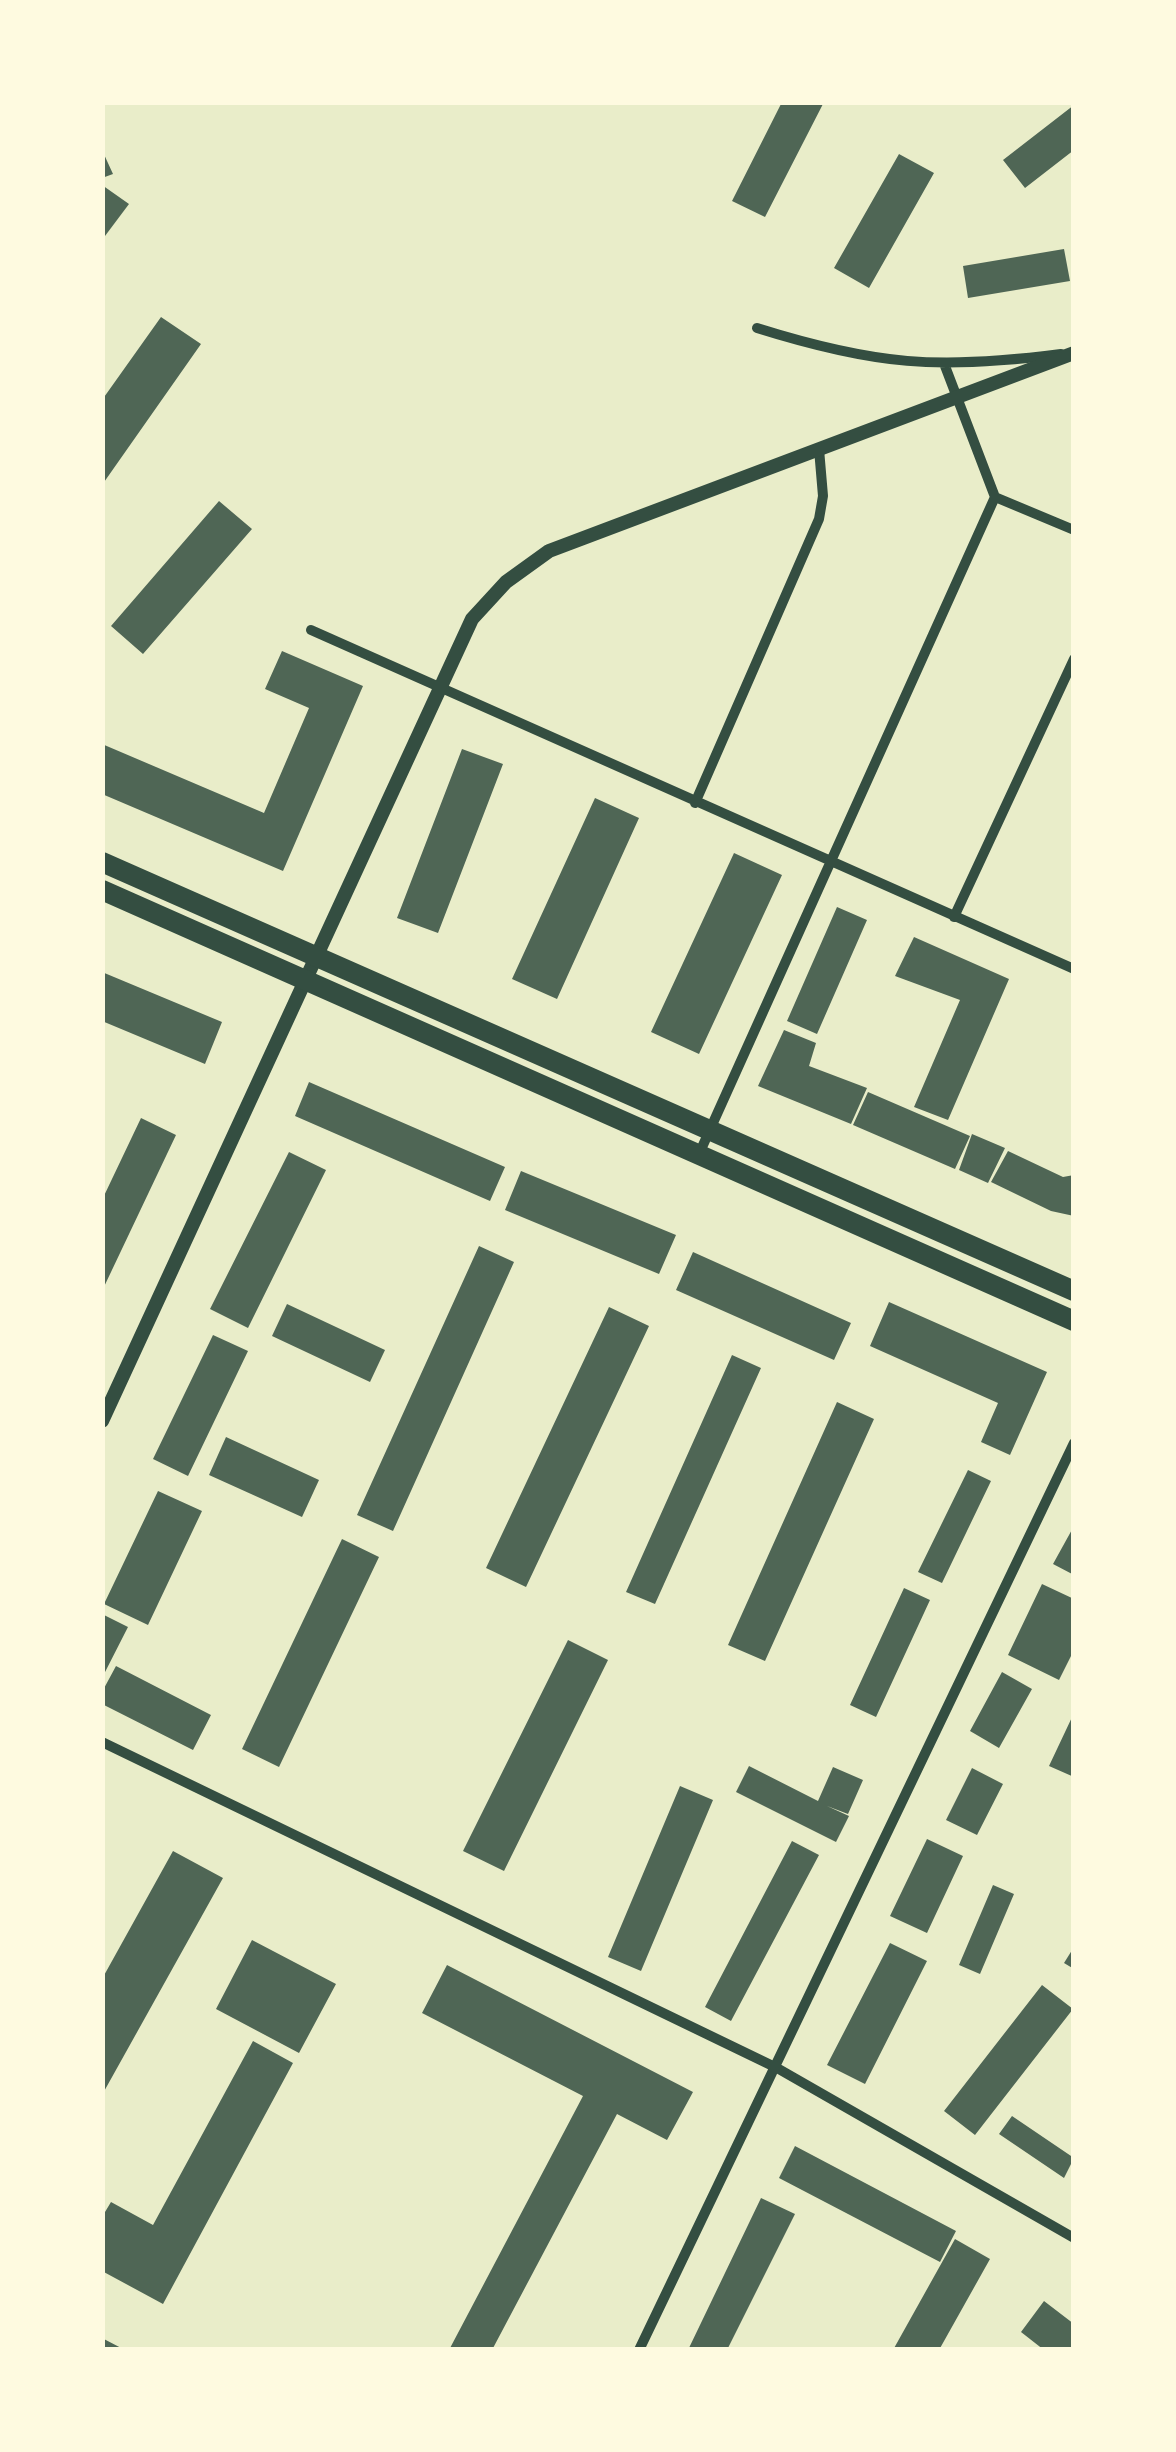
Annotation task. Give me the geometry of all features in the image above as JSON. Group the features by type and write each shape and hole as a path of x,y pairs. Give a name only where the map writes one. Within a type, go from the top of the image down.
{"highway":[{"path":"102,862 315,960 1074,1291"},
{"path":"102,890 1074,1321"}],"street":[{"path":"757,328 830,351 946,366 1074,353"},
{"path":"102,1422 472,618 506,582 549,552 1074,353"},
{"path":"699,1154 995,497 946,366"},
{"path":"694,803 819,518 823,496 819,450"},
{"path":"995,497 1074,530"},
{"path":"311,630 830,864 1074,969"},
{"path":"954,917 1074,659"},
{"path":"639,2350 1074,1443"},
{"path":"102,1742 777,2068 1074,2238"}],"building":[{"path":"782,102 824,102 765,217 732,201"},
{"path":"1074,105 1074,150 1025,188 1003,160"},
{"path":"102,150 113,174 102,178"},
{"path":"899,154 934,173 869,288 834,268"},
{"path":"102,185 129,204 102,240"},
{"path":"1064,249 1070,281 968,298 963,266"},
{"path":"161,317 201,344 102,485 102,400"},
{"path":"219,501 252,529 143,654 111,626"},
{"path":"282,651 363,686 283,871 102,794 102,744 264,813 309,708 265,689"},
{"path":"462,749 503,764 438,933 397,918"},
{"path":"595,798 639,818 557,999 512,979"},
{"path":"734,853 782,875 699,1054 651,1032"},
{"path":"837,907 867,920 817,1034 787,1021"},
{"path":"914,937 1009,979 948,1120 914,1107 960,1000 895,976"},
{"path":"102,972 222,1022 205,1064 102,1021"},
{"path":"784,1030 816,1043 809,1066 867,1088 851,1124 758,1086"},
{"path":"309,1082 505,1167 490,1201 295,1116"},
{"path":"868,1092 970,1136 955,1169 853,1125"},
{"path":"141,1118 176,1135 102,1291 102,1200"},
{"path":"972,1134 1005,1148 988,1183 959,1170"},
{"path":"1008,1151 1063,1177 1074,1175 1074,1216 1051,1211 991,1182"},
{"path":"289,1152 326,1170 248,1328 210,1309"},
{"path":"521,1171 676,1235 659,1274 505,1210"},
{"path":"479,1246 514,1262 393,1531 357,1515"},
{"path":"693,1252 851,1323 834,1360 676,1290"},
{"path":"889,1302 1047,1372 1010,1455 981,1442 998,1403 870,1346"},
{"path":"287,1304 385,1350 370,1382 272,1336"},
{"path":"609,1307 649,1326 526,1587 486,1568"},
{"path":"213,1335 248,1351 188,1476 153,1459"},
{"path":"732,1355 761,1368 655,1604 626,1592"},
{"path":"837,1402 874,1419 765,1661 728,1645"},
{"path":"226,1437 319,1480 302,1517 209,1475"},
{"path":"968,1470 991,1481 942,1583 918,1572"},
{"path":"158,1491 202,1511 148,1625 104,1604"},
{"path":"1074,1526 1074,1575 1053,1564"},
{"path":"342,1539 379,1557 279,1767 242,1749"},
{"path":"1042,1584 1074,1599 1074,1650 1059,1680 1008,1655"},
{"path":"904,1588 930,1600 876,1717 850,1705"},
{"path":"102,1614 128,1627 102,1678"},
{"path":"568,1640 608,1660 504,1871 463,1851"},
{"path":"116,1666 211,1715 193,1750 102,1704 102,1692"},
{"path":"1002,1672 1032,1689 999,1748 970,1731"},
{"path":"1074,1713 1074,1777 1049,1766"},
{"path":"749,1766 818,1801 833,1767 863,1780 848,1814 827,1806 849,1816 836,1842 736,1792"},
{"path":"972,1768 1003,1784 977,1835 946,1820"},
{"path":"680,1786 713,1800 641,1971 608,1957"},
{"path":"927,1839 963,1856 927,1933 890,1916"},
{"path":"792,1841 819,1855 731,2021 705,2007"},
{"path":"173,1851 223,1878 102,2095 102,1979"},
{"path":"993,1885 1014,1894 980,1974 959,1965"},
{"path":"252,1940 336,1984 299,2053 216,2009"},
{"path":"890,1943 927,1961 865,2084 827,2065"},
{"path":"1074,1947 1074,1969 1064,1963"},
{"path":"447,1965 693,2092 667,2140 617,2114 492,2350 449,2350 583,2096 422,2013"},
{"path":"1042,1985 1073,2009 975,2135 944,2111"},
{"path":"253,2041 293,2063 163,2304 102,2271 102,2217 111,2202 153,2225"},
{"path":"1012,2116 1074,2158 1064,2178 999,2134"},
{"path":"795,2146 956,2231 940,2262 779,2178"},
{"path":"761,2198 795,2214 727,2350 688,2350"},
{"path":"955,2239 990,2259 939,2350 893,2350"},
{"path":"1044,2301 1074,2324 1074,2350 1044,2350 1021,2332"},
{"path":"102,2338 125,2350 102,2350"}]}
